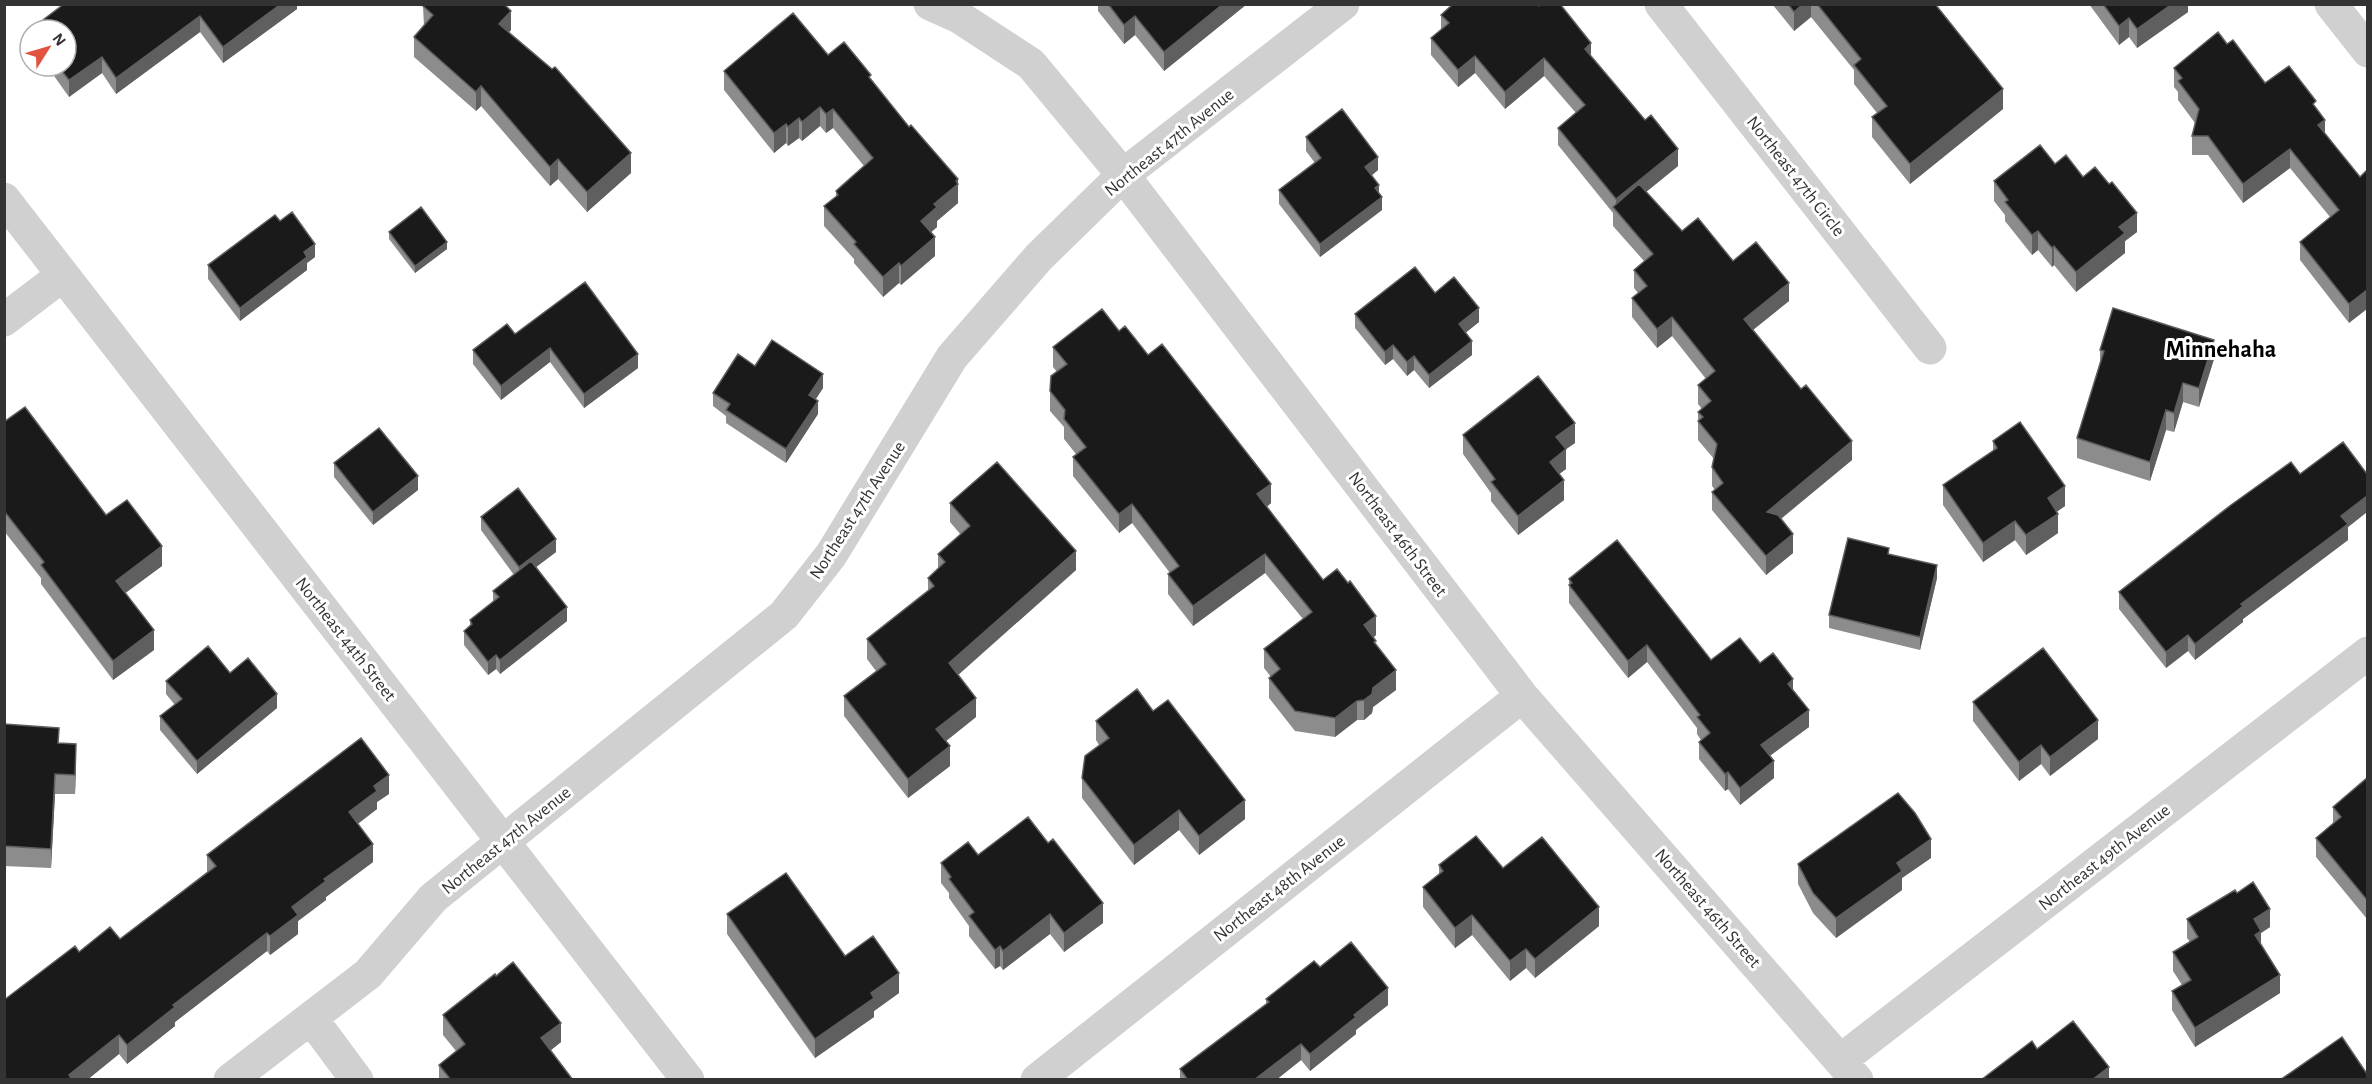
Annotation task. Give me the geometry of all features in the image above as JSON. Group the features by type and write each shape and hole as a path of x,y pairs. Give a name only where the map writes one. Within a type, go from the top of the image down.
{"street":[{"name":"Northeast 46th Street","path":"930,4 959,17 1031,64 1123,175 1522,696 1849,1070"},
{"name":"Northeast 47th Avenue","path":"230,1080 368,974 434,898 784,615 831,555 952,357 1039,257 1123,175 1343,4"},
{"name":"Northeast 47th Circle","path":"1661,4 1930,348"},
{"path":"2331,4 2367,51"},
{"name":"Northeast 44th Street","path":"4,199 688,1080"},
{"path":"4,320 63,275"},
{"name":"Northeast 49th Avenue","path":"1849,1070 2367,653"},
{"name":"Northeast 48th Avenue","path":"1037,1080 1522,696"},
{"path":"310,1018 357,1080"}],"building":[{"path":"64,4 281,4 223,47 200,16 116,78 102,57 78,74 78,18 46,18"},
{"path":"425,4 504,4 511,11 499,24 552,69 555,67 631,153 587,192 558,159 550,167 481,86 476,92 414,37 433,15 423,6"},
{"path":"1108,4 1223,4 1164,52 1135,16 1124,25"},
{"path":"1453,4 1537,4 1539,6 1541,4 1560,4 1591,43 1585,49 1645,120 1651,115 1678,149 1616,199 1558,128 1585,105 1544,58 1505,92 1475,56 1458,70 1431,38 1449,23 1441,15"},
{"path":"1788,4 1803,4 1794,12"},
{"path":"1817,4 1935,4 2003,89 1910,164 1872,117 1887,106 1854,65 1861,59"},
{"path":"2103,4 2172,4 2137,29 2129,18 2119,26"},
{"path":"793,13 828,55 844,42 909,127 911,125 958,179 956,181 958,184 934,204 937,207 921,221 935,237 901,266 899,263 883,277 824,206 838,195 836,191 873,158 833,109 826,114 820,107 802,122 799,118 788,127 786,124 774,133 724,71"},
{"path":"2218,32 2227,44 2233,40 2265,83 2289,66 2316,101 2313,104 2325,120 2318,125 2360,177 2367,170 2367,290 2349,304 2300,242 2339,210 2290,149 2243,184 2208,136 2192,136 2199,109 2178,81 2182,78 2174,68"},
{"path":"1342,109 1378,157 1365,167 1379,185 1375,188 1382,197 1320,244 1279,190 1321,158 1306,137"},
{"path":"2040,145 2055,164 2066,155 2083,177 2095,167 2109,184 2112,182 2137,213 2119,227 2125,233 2076,272 2038,231 2032,235 2005,202 2008,200 1994,181"},
{"path":"1639,184 1682,231 1698,218 1733,261 1756,242 1789,283 1744,319 1801,389 1806,385 1852,441 1767,512 1778,515 1793,534 1766,556 1712,492 1723,483 1712,467 1717,444 1698,421 1703,417 1698,412 1711,401 1698,385 1715,371 1672,317 1657,329 1632,298 1647,286 1634,270 1653,254 1613,207"},
{"path":"421,207 447,242 415,266 389,232"},
{"path":"292,212 315,244 304,252 307,257 240,308 208,265 275,215 280,221"},
{"path":"1415,267 1435,293 1454,277 1479,308 1459,324 1472,341 1429,375 1414,356 1407,362 1393,345 1385,352 1355,314"},
{"path":"585,282 638,354 584,394 550,348 501,386 473,350 507,324 515,334"},
{"path":"2113,308 2214,340 2199,388 2183,383 2174,413 2166,410 2150,462 2077,438 2104,351 2100,350"},
{"path":"1102,309 1119,331 1125,326 1148,355 1162,344 1271,484 1257,494 1323,580 1337,569 1348,583 1350,581 1376,616 1364,625 1396,670 1373,688 1372,694 1364,700 1357,701 1335,718 1295,711 1269,678 1280,669 1264,649 1312,612 1265,554 1193,606 1168,574 1179,566 1132,504 1119,514 1073,457 1086,447 1064,419 1065,410 1050,391 1051,376 1067,364 1053,347"},
{"path":"772,340 823,374 809,395 818,401 786,449 726,410 730,404 713,393 738,354 755,366"},
{"path":"1538,376 1575,423 1556,437 1566,449 1550,462 1564,480 1518,516 1491,482 1495,479 1463,435"},
{"path":"25,407 106,515 127,500 162,546 116,581 154,630 113,661 41,565 44,562 4,511 4,422"},
{"path":"2020,422 2065,486 2048,498 2058,514 2026,535 2015,521 1983,543 1943,485 1997,448 1993,441"},
{"path":"379,428 418,476 373,512 334,463"},
{"path":"2343,442 2367,474 2367,496 2341,516 2348,524 2241,604 2243,606 2195,644 2188,635 2166,652 2119,592 2231,505 2291,462 2300,474"},
{"path":"997,462 1076,551 949,663 976,698 936,729 950,746 908,779 844,696 886,664 867,639 934,586 928,578 945,562 938,554 970,526 950,503"},
{"path":"518,488 556,539 519,567 481,517"},
{"path":"1848,538 1889,548 1888,554 1937,565 1920,637 1829,615"},
{"path":"1617,540 1711,660 1740,638 1760,663 1773,653 1793,679 1788,684 1809,710 1761,745 1774,761 1740,788 1728,772 1725,774 1699,742 1710,733 1697,717 1700,715 1647,645 1628,661 1569,585 1572,583 1569,579"},
{"path":"531,561 567,607 500,660 496,655 488,662 464,631 472,624 470,620 499,597 493,591"},
{"path":"208,646 230,673 248,658 277,694 197,761 160,716 182,699 166,681"},
{"path":"2043,648 2098,720 2050,757 2041,745 2019,762 1973,702"},
{"path":"1137,689 1153,711 1168,700 1245,800 1199,836 1179,810 1134,845 1082,778 1085,756 1109,738 1096,721"},
{"path":"4,724 59,728 58,743 76,744 75,775 55,774 51,849 4,846"},
{"path":"361,738 389,775 374,786 377,791 349,812 373,844 324,879 326,881 292,907 298,915 270,936 267,933 173,1005 175,1007 127,1045 119,1035 69,1075 72,1080 4,1080 4,1000 75,946 79,952 110,927 120,939 216,866 207,855"},
{"path":"2367,778 2367,900 2316,838 2341,817 2333,807"},
{"path":"1898,793 1915,813 1931,839 1897,863 1902,871 1836,918 1813,893 1798,864"},
{"path":"1028,817 1048,843 1053,839 1103,903 1064,933 1050,914 1003,951 1000,946 995,950 969,916 974,912 949,879 951,877 941,863 968,842 978,855"},
{"path":"1476,836 1503,868 1542,837 1599,907 1535,959 1526,949 1510,961 1472,915 1455,928 1423,887 1443,871 1439,865"},
{"path":"786,873 845,956 873,936 899,973 871,993 874,998 815,1039 727,914"},
{"path":"2253,882 2270,909 2254,919 2261,931 2255,935 2280,975 2195,1028 2172,991 2191,980 2173,952 2198,937 2187,919 2235,890 2237,893"},
{"path":"1351,942 1388,988 1354,1015 1356,1017 1310,1054 1301,1044 1254,1080 1188,1080 1180,1069 1269,1002 1266,999 1314,961 1320,967"},
{"path":"513,962 561,1023 541,1038 573,1080 451,1080 439,1065 465,1044 443,1015"},
{"path":"2073,1021 2109,1067 2092,1080 1981,1080 2032,1041 2037,1049"},
{"path":"2342,1037 2367,1074 2367,1080 2280,1080"}],"district":[{"name":"Minnehaha","path":"2221,349"}]}
